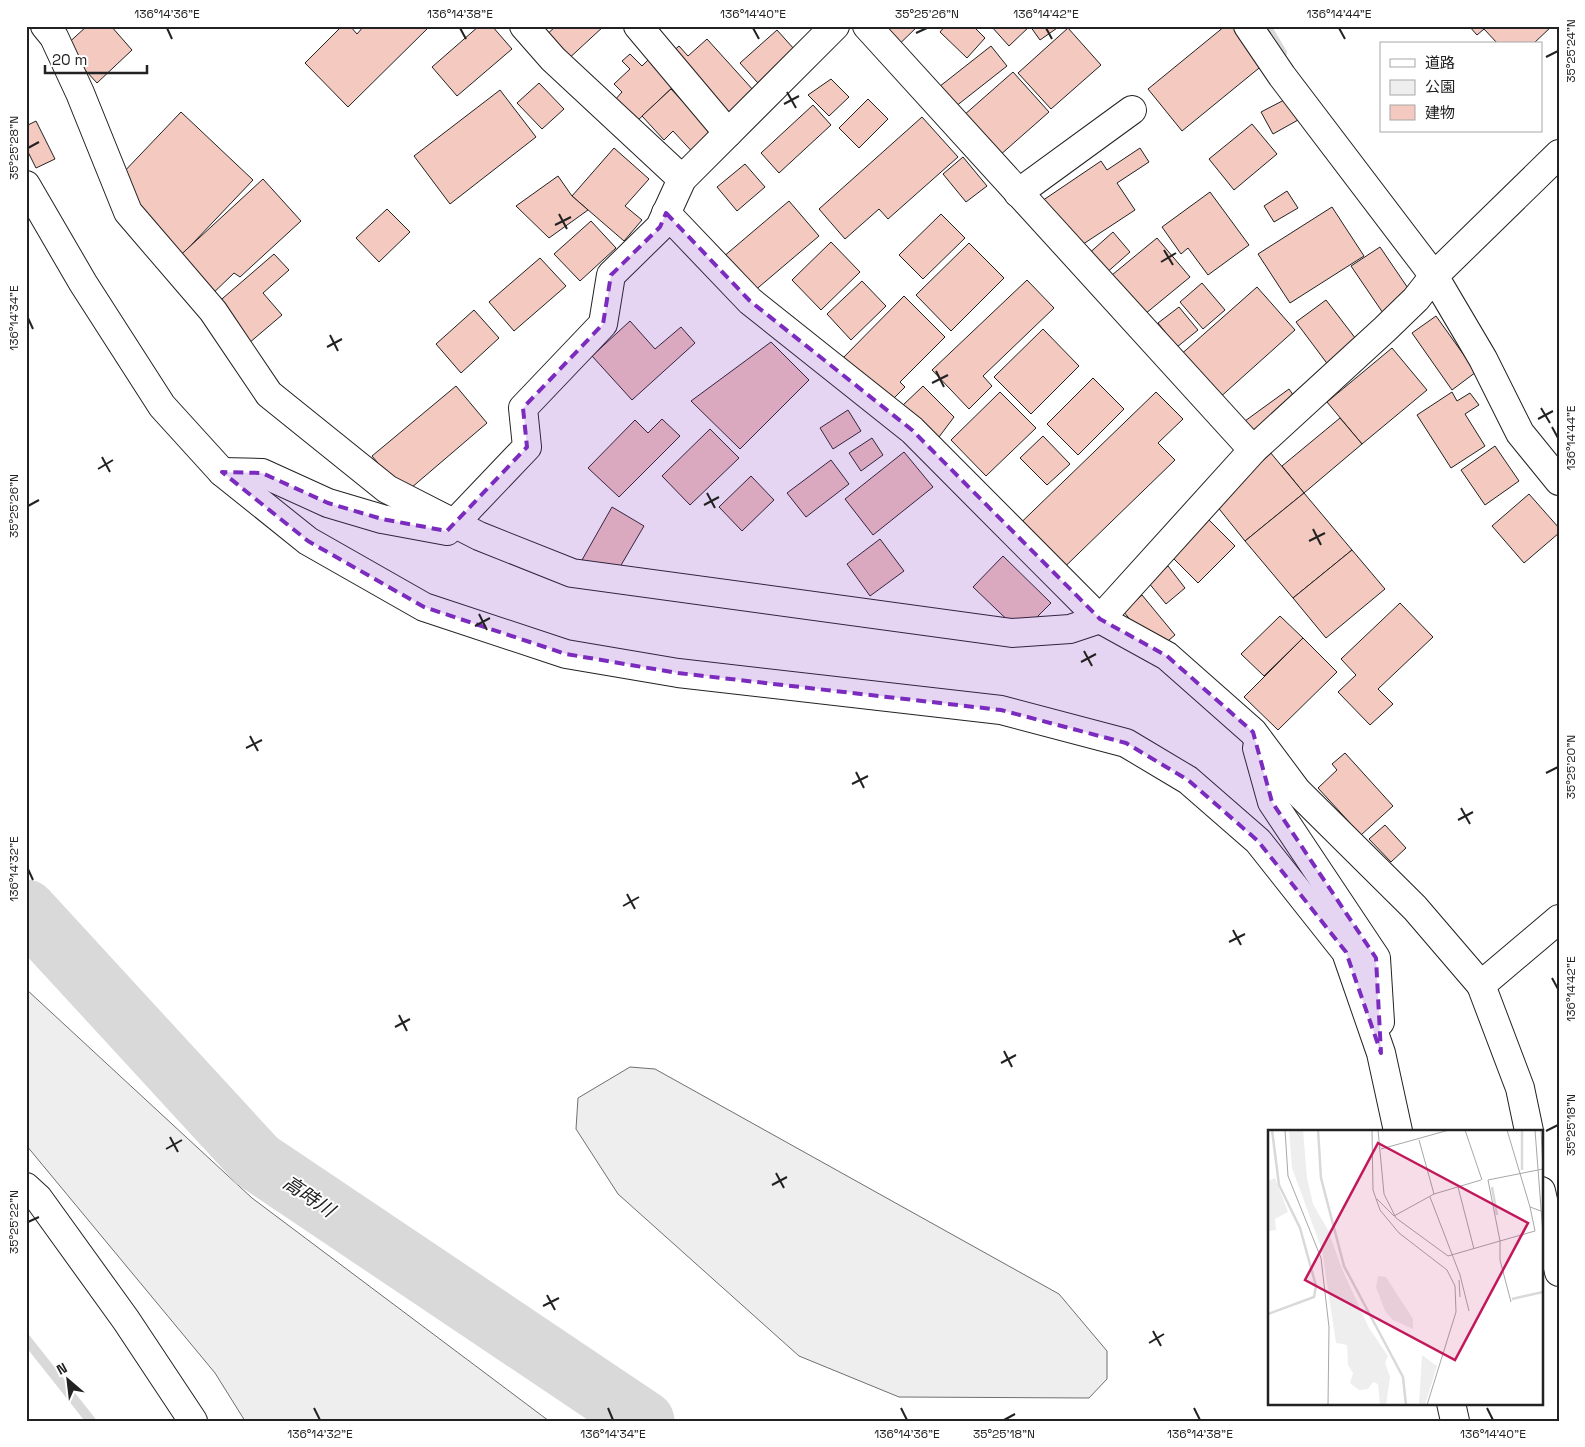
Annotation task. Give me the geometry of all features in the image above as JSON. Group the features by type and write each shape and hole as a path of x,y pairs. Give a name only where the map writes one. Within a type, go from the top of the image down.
{"street":[{"path":"524,26 553,59 682,179"},
{"path":"638,26 728,133"},
{"path":"222,472 262,473 328,503 382,519 447,530 527,447 523,408 603,324 611,274 660,227 682,179 835,26"},
{"path":"866,26 1253,450"},
{"path":"1248,26 1282,76 1434,276 1483,359 1520,432 1559,480"},
{"path":"55,30 128,212 213,311 269,394 387,489 478,536 572,572 1012,633 1070,629 1100,619 1253,450 1385,329 1416,298 1434,276 1559,154"},
{"path":"1018,192 1132,110"},
{"path":"26,185 83,283 162,406 222,472 308,541 424,606 566,654 678,673 1001,710 1126,743 1188,780 1258,841 1346,952 1381,1053 1398,1130"},
{"path":"666,213 750,301 912,430 1100,619 1167,656 1253,732 1297,791 1415,908 1481,985 1520,1088 1529,1130"},
{"path":"1253,732 1272,802 1376,958 1381,1053"},
{"path":"1481,985 1559,918"},
{"path":"26,1187 38,1198 126,1320 193,1421"},
{"path":"1542,1196 1559,1272"},
{"path":"1451,1404 1455,1421"}],"highlighted area":[{"path":"666,213 750,301 912,430 1100,619 1167,656 1253,732 1272,802 1376,958 1381,1053 1346,952 1258,841 1188,780 1126,743 1001,710 678,673 566,654 424,607 308,541 222,472 262,473 328,503 382,519 447,531 527,447 523,408 603,324 611,275 660,227"}],"green space":[{"path":"26,989 252,1198 549,1421 245,1421 215,1373 26,1145"},
{"path":"630,1067 655,1069 1059,1294 1107,1351 1107,1379 1089,1398 899,1397 799,1356 618,1194 576,1129 578,1098"}],"building":[{"path":"87,26 111,26 132,50 97,83 64,47"},
{"path":"342,26 350,26 357,34 364,26 430,26 348,107 305,63"},
{"path":"479,26 492,26 512,49 457,96 432,67"},
{"path":"556,26 604,26 565,62 543,38"},
{"path":"870,26 918,26 887,56"},
{"path":"945,26 973,26 985,38 967,58 940,32"},
{"path":"991,26 1030,26 1009,46"},
{"path":"1030,26 1060,26 1040,40"},
{"path":"1225,26 1233,26 1264,64 1182,131 1148,89"},
{"path":"1469,26 1482,26 1484,29 1477,35"},
{"path":"1487,26 1552,26 1535,42 1496,42 1484,29"},
{"path":"1068,28 1101,65 1051,109 1018,73"},
{"path":"777,30 803,59 766,92 740,63"},
{"path":"707,39 754,91 727,115 671,53 679,46 688,56"},
{"path":"991,46 1007,66 946,114 930,94"},
{"path":"630,54 642,66 651,57 677,83 635,123 614,101 622,92 614,84 630,69 622,61"},
{"path":"1013,72 1049,112 991,163 955,123"},
{"path":"831,79 849,97 829,116 808,95"},
{"path":"539,83 564,109 542,129 517,103"},
{"path":"671,89 718,139 698,158 673,131 664,140 642,116"},
{"path":"500,90 536,137 450,204 414,156"},
{"path":"868,99 888,119 859,148 839,128"},
{"path":"1286,99 1298,120 1273,134 1261,112"},
{"path":"813,105 831,125 779,173 761,153"},
{"path":"181,112 253,180 175,262 119,177"},
{"path":"922,117 958,157 888,219 879,209 845,239 819,209"},
{"path":"36,121 55,159 36,168 26,148 26,126"},
{"path":"1252,124 1277,154 1234,190 1209,159"},
{"path":"614,148 649,179 625,206 642,220 624,241 572,196"},
{"path":"1140,148 1149,162 1117,183 1135,210 1068,254 1036,205 1101,161 1107,170"},
{"path":"963,157 987,186 966,202 943,174"},
{"path":"745,164 765,187 737,211 717,187"},
{"path":"558,176 572,196 588,210 549,238 516,206"},
{"path":"263,179 301,221 240,277 234,273 207,299 173,262"},
{"path":"1287,191 1298,208 1274,222 1264,206"},
{"path":"1210,192 1249,245 1208,275 1188,248 1181,254 1162,227"},
{"path":"789,201 819,236 746,298 716,263"},
{"path":"1332,207 1364,256 1290,303 1258,254"},
{"path":"387,209 410,232 379,262 356,238"},
{"path":"941,214 965,238 923,279 899,255"},
{"path":"591,221 616,248 580,281 554,254"},
{"path":"1113,232 1130,252 1104,275 1086,256"},
{"path":"1157,238 1190,277 1145,314 1112,275"},
{"path":"831,242 860,272 821,310 792,280"},
{"path":"969,243 1004,278 951,331 916,295"},
{"path":"1380,247 1414,297 1385,316 1351,266"},
{"path":"274,254 289,270 263,293 282,315 242,349 208,311"},
{"path":"540,258 566,286 514,331 489,302"},
{"path":"1027,280 1054,308 983,376 992,386 969,409 932,370"},
{"path":"862,281 886,306 851,340 827,314"},
{"path":"1202,283 1225,310 1203,329 1180,302"},
{"path":"1257,287 1295,330 1208,408 1169,365"},
{"path":"904,296 945,337 900,382 905,387 886,406 840,361"},
{"path":"1326,300 1359,343 1329,366 1296,322"},
{"path":"1179,307 1198,330 1177,347 1158,323"},
{"path":"474,310 499,338 461,373 436,344"},
{"path":"1436,316 1476,372 1452,390 1412,333"},
{"path":"630,321 655,349 681,327 695,343 632,400 592,356"},
{"path":"1043,329 1079,366 1031,414 994,377"},
{"path":"771,342 809,380 740,449 691,401"},
{"path":"1392,348 1427,390 1362,444 1327,402"},
{"path":"1093,378 1124,409 1078,455 1047,424"},
{"path":"456,386 487,423 404,494 372,456"},
{"path":"923,386 954,417 936,441 902,406"},
{"path":"1289,389 1298,402 1243,441 1234,429"},
{"path":"1000,392 1036,428 986,476 951,440"},
{"path":"1156,392 1183,419 1158,443 1175,460 1046,585 1003,540"},
{"path":"1452,392 1457,401 1470,393 1479,405 1465,414 1485,446 1451,468 1417,415"},
{"path":"848,410 861,431 833,449 820,428"},
{"path":"1340,418 1362,444 1304,493 1282,466"},
{"path":"662,419 680,436 619,497 588,468 635,420 648,433"},
{"path":"710,429 739,458 690,505 662,476"},
{"path":"1043,436 1070,464 1047,485 1020,458"},
{"path":"872,438 883,455 861,471 849,453"},
{"path":"1495,446 1519,481 1485,505 1461,470"},
{"path":"904,452 933,487 873,535 845,499"},
{"path":"1270,452 1304,493 1245,541 1212,500"},
{"path":"831,460 849,484 806,517 787,493"},
{"path":"751,476 774,500 742,531 719,507"},
{"path":"1304,493 1352,550 1293,598 1245,541"},
{"path":"1529,494 1559,528 1559,533 1524,563 1492,526"},
{"path":"612,507 644,526 617,572 582,560"},
{"path":"1205,516 1235,546 1198,583 1168,553"},
{"path":"880,539 904,571 870,596 847,564"},
{"path":"1352,550 1385,589 1326,638 1293,598"},
{"path":"1003,556 1051,603 1021,633 973,587"},
{"path":"1168,566 1185,588 1166,604 1148,582"},
{"path":"1142,595 1175,635 1156,651 1123,611"},
{"path":"1400,603 1433,637 1378,689 1393,704 1370,725 1338,692 1356,675 1341,659"},
{"path":"1280,616 1303,638 1264,676 1241,654"},
{"path":"1303,638 1337,672 1278,730 1244,697"},
{"path":"1345,753 1393,806 1361,835 1318,788 1337,770 1332,764"},
{"path":"1385,825 1406,848 1391,862 1369,839"}],"waterway":[{"path":"1266,26 1282,53"},
{"name":"高時川","path":"26,910 257,1161 644,1421"},
{"path":"26,1339 91,1421"}]}
